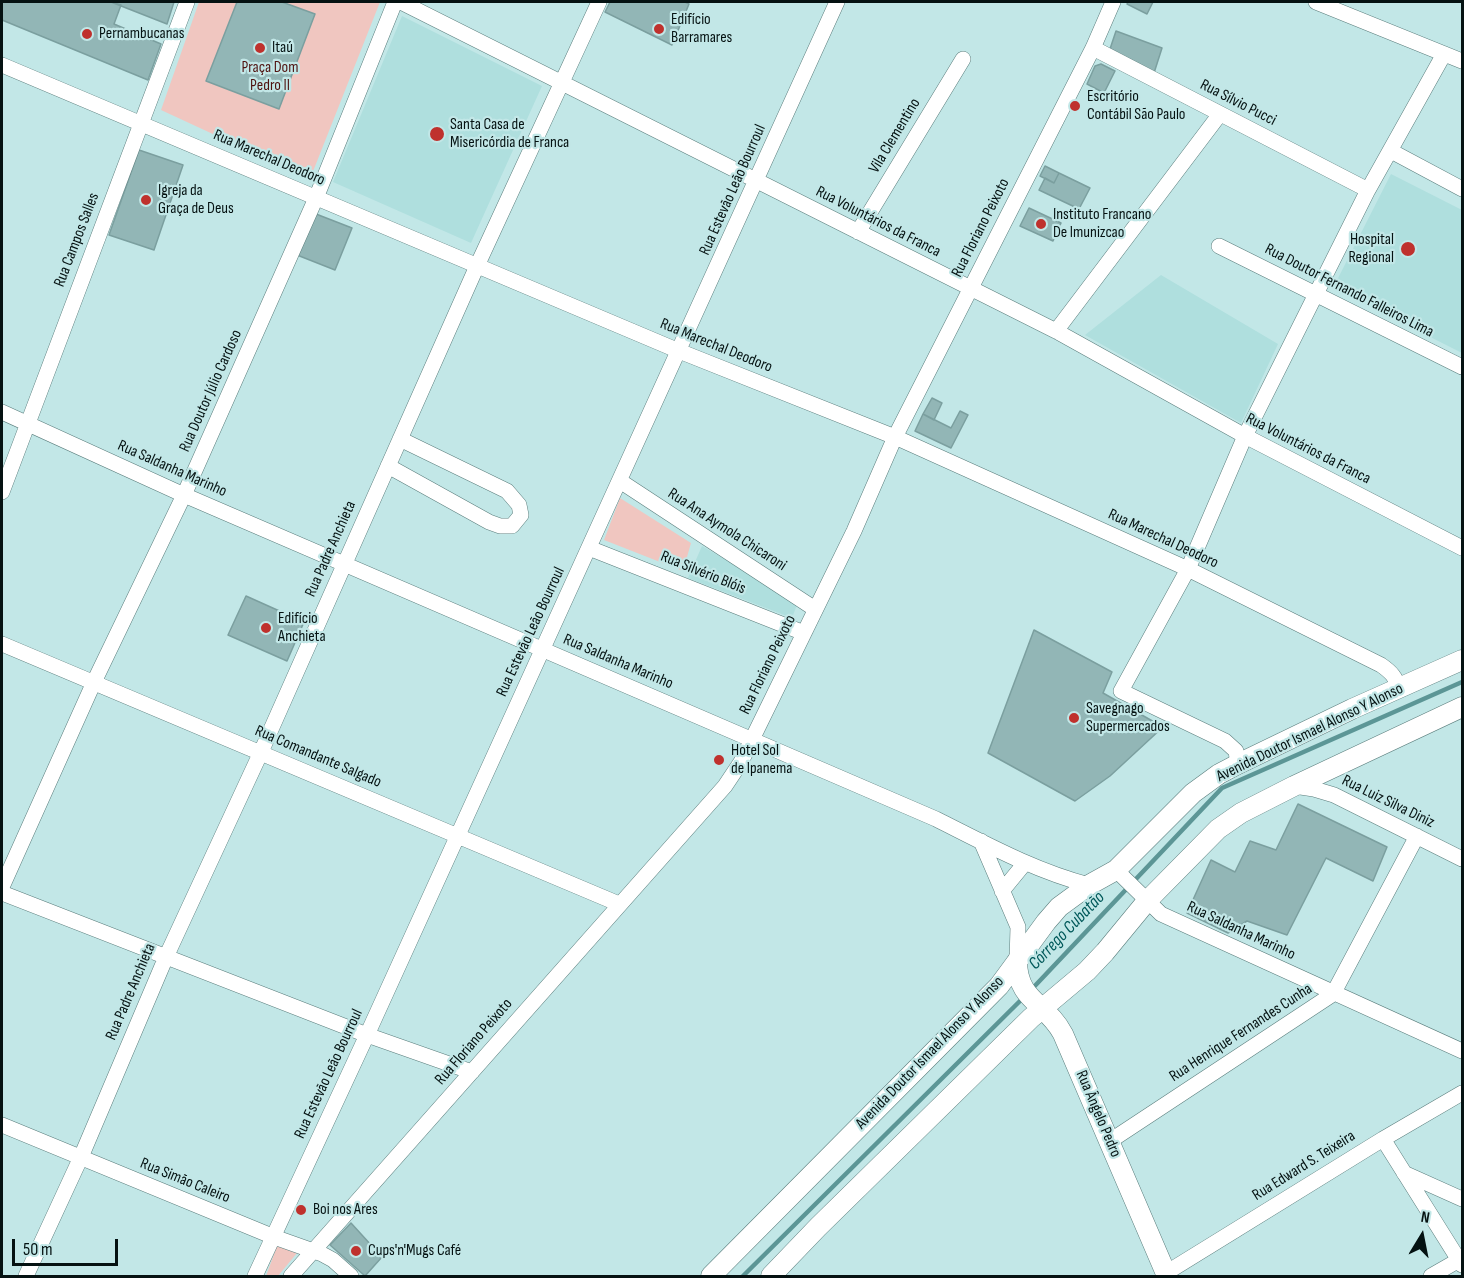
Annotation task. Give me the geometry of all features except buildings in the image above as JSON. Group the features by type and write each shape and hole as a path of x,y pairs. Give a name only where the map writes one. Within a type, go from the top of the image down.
{"main road":[{"name":"Avenida Doutor Ismael Alonso Y Alonso","path":"711,1276 1017,970 1059,908 1089,885 1120,873 1193,794 1219,774 1238,764 1352,709 1462,660"},
{"path":"771,1276 786,1269 818,1227 1038,1004 1087,971 1105,952 1143,897 1218,829 1241,813 1294,786 1462,707"},
{"name":"Rua Ângelo Pedro","path":"1017,970 1022,988 1053,1019 1063,1034 1167,1275"}],"street":[{"name":"Rua Campos Salles","path":"2,492 187,2"},
{"name":"Rua Doutor Júlio Cardoso","path":"2,886 93,682 184,495 316,198 395,2"},
{"name":"Rua Voluntários da Franca","path":"401,2 1056,332 1245,436 1462,548"},
{"name":"Rua Padre Anchieta","path":"26,1276 81,1157 166,957 261,752 477,266 599,2"},
{"name":"Rua Estevão Leão Bourroul","path":"255,1276 837,2"},
{"name":"Rua Floriano Peixoto","path":"291,1276 725,786 741,762 854,531 895,437 1093,48 1113,2"},
{"path":"1316,2 1347,7 1462,61"},
{"name":"Rua Sílvio Pucci","path":"1093,48 1368,190"},
{"path":"1238,764 1236,751 1225,741 1121,691 1188,569 1245,436 1368,190 1444,54"},
{"name":"Vila Clementino","path":"858,232 963,59"},
{"name":"Rua Marechal Deodoro","path":"2,65 679,351 895,437 1188,569 1381,665 1391,671 1399,689"},
{"path":"1056,332 1220,114"},
{"path":"1391,151 1462,189"},
{"name":"Rua Doutor Fernando Falleiros Lima","path":"1219,246 1462,368"},
{"name":"Rua Saldanha Marinho","path":"2,412 184,495 936,819 1025,863 1066,879 1089,885"},
{"path":"388,466 500,526 512,526 521,515 519,505 507,490 400,439"},
{"name":"Rua Ana Aymola Chicaroni","path":"620,481 815,609"},
{"name":"Rua Silvério Blóis","path":"589,548 804,633"},
{"name":"Rua Comandante Salgado","path":"2,644 619,904"},
{"name":"Rua Luiz Silva Diniz","path":"1294,786 1334,795 1462,859"},
{"name":"Rua Henrique Fernandes Cunha","path":"1110,1141 1334,994 1417,836"},
{"path":"981,841 1018,927 1017,970"},
{"path":"1002,891 1025,863"},
{"name":"Rua Saldanha Marinho","path":"1120,873 1161,914 1462,1051"},
{"path":"2,894 367,1035 472,1072"},
{"name":"Rua Edward S. Teixeira","path":"1167,1275 1383,1139 1462,1093"},
{"name":"Rua Simão Caleiro","path":"2,1125 274,1237 312,1250 333,1260 351,1276"},
{"path":"1383,1139 1461,1263 1431,1276"},
{"path":"1404,1173 1462,1199"}],"shaded area":[{"name":"Santa Casa de Misericórdia de Franca","path":"402,16 542,86 471,243 333,182"},
{"name":"Hospital Regional","path":"1391,174 1462,210 1462,353 1333,288"},
{"path":"1161,275 1278,344 1241,423 1085,335"},
{"path":"702,546 798,602 792,618 688,578"}],"green space":[{"name":"Praça Dom Pedro II","path":"199,2 380,2 310,179 161,110"},
{"path":"620,498 691,543 683,571 604,540"},
{"path":"277,1246 297,1253 278,1276 266,1276"}],"waterway":[{"name":"Córrego Cubatão","path":"1031,990 1222,788 1462,682"},
{"name":"Córrego Cubatão","path":"743,1276 1023,998"}],"place":[{"name":"Edifício Barramares","path":"659,29"},
{"name":"Pernambucanas","path":"87,34"},
{"name":"Itaú","path":"260,48"},
{"name":"Escritório Contábil São Paulo","path":"1075,106"},
{"name":"Santa Casa de Misericórdia de Franca","path":"437,134"},
{"name":"Igreja da Graça de Deus","path":"146,200"},
{"name":"Instituto Francano De Imunizcao","path":"1041,224"},
{"name":"Hospital Regional","path":"1408,249"},
{"name":"Edifício Anchieta","path":"266,628"},
{"name":"Savegnago Supermercados","path":"1074,718"},
{"name":"Hotel Sol de Ipanema","path":"719,760"},
{"name":"Boi nos Ares","path":"301,1210"},
{"name":"Cups'n'Mugs Café","path":"356,1251"}]}
